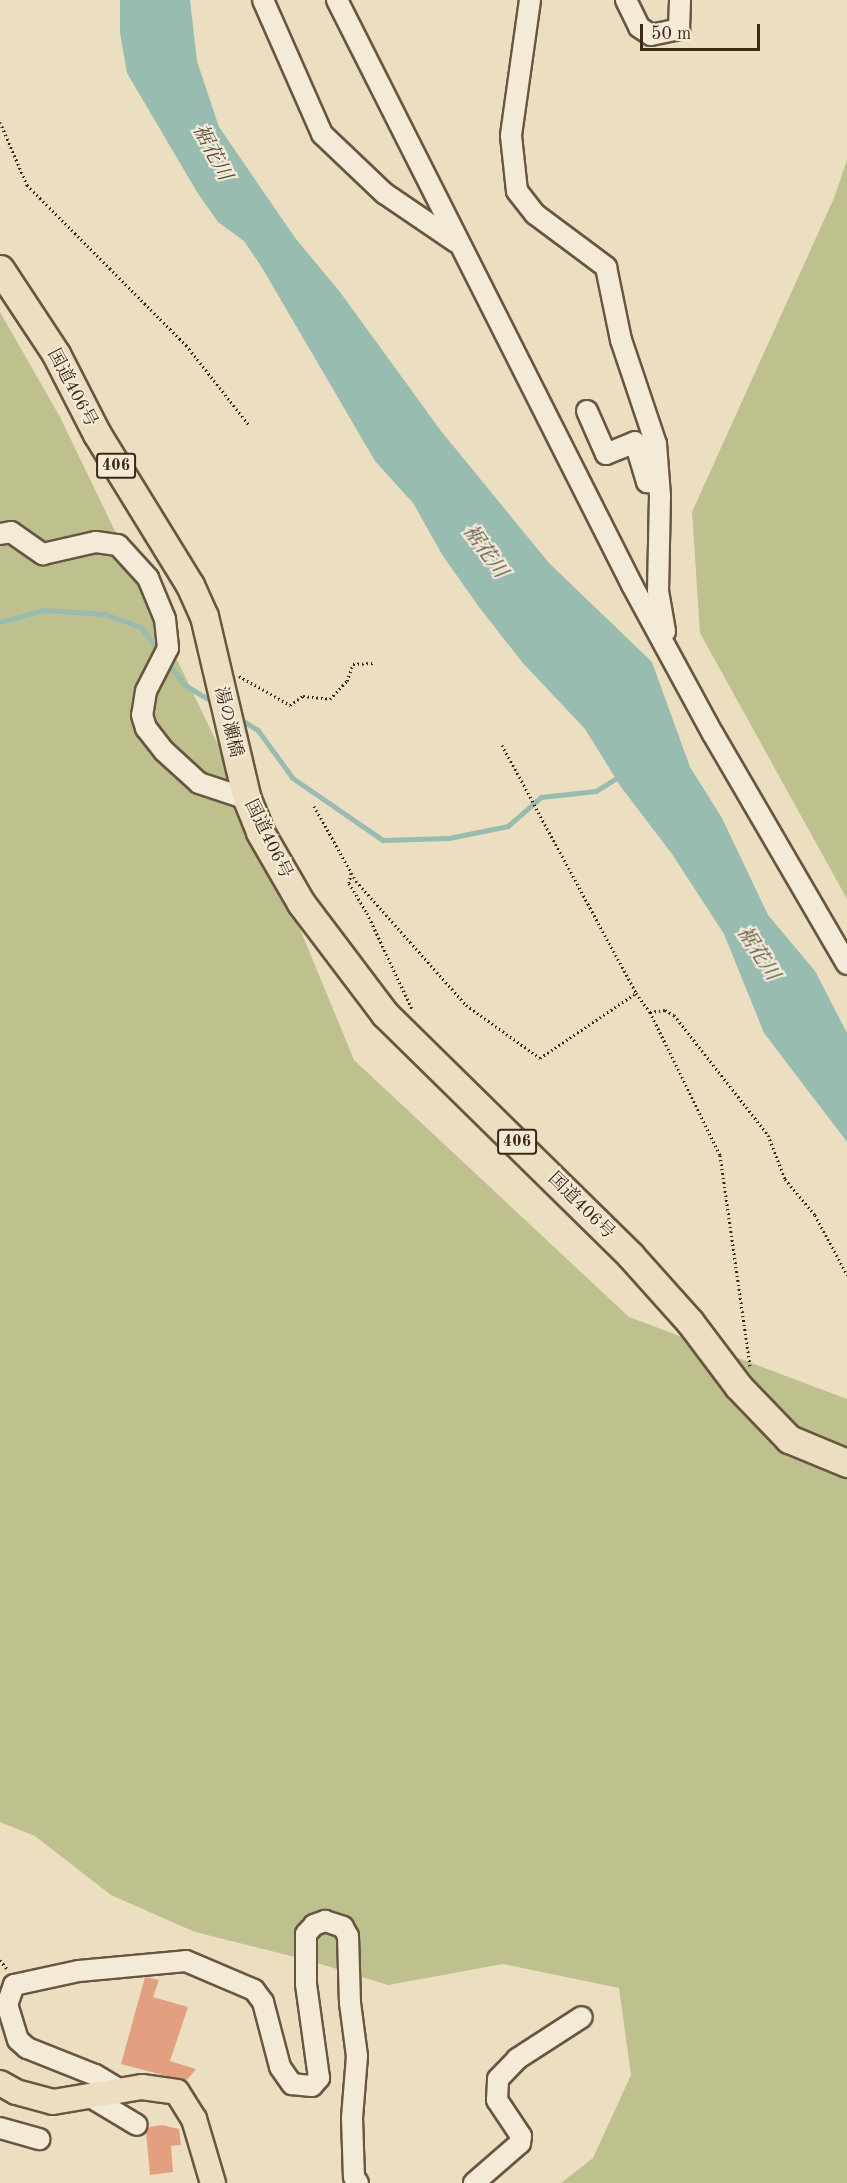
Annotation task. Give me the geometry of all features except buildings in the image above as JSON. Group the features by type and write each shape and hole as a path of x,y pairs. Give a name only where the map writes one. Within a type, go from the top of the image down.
{"highway":[{"name":"国道406号","path":"0,270 56,354 97,434 190,585 226,668"},
{"name":"湯の瀬橋","path":"226,668 243,787"},
{"name":"国道406号","path":"243,787 260,832 301,903 385,1014 630,1255 690,1322 738,1386 789,1439 847,1463"}],"main road":[{"path":"0,2083 16,2092 53,2102 92,2098 142,2087 177,2092 194,2120 213,2183"}],"street":[{"path":"263,0 322,134 384,193 458,243"},
{"path":"337,0 458,243 668,649 713,734 847,964"},
{"path":"530,0 512,136 517,191 535,214 606,267 621,340 656,444 659,483 658,591 668,649"},
{"path":"626,0 639,27 651,35 679,29 680,0"},
{"path":"587,411 606,454 634,442 647,482 659,483"},
{"path":"0,534 11,532 43,554 96,542 118,545 148,578 165,619 168,648 146,691 144,721 164,751 199,783 243,787"},
{"path":"122,2091 95,2075 36,2052 18,2040 8,2005 14,1984 79,1971 186,1961 254,1990 263,2002 280,2067 292,2084 312,2086 319,2078 306,1984 306,1934 314,1925 326,1921 334,1924 343,1928 348,1936 350,2003 357,2056 352,2118 354,2177 358,2183"},
{"path":"474,2183 520,2143 521,2136 497,2100 498,2079 517,2059 582,2017"},
{"path":"92,2098 137,2125"},
{"path":"0,2128 39,2139"}],"path":[{"path":"0,122 27,185 186,345 249,424"},
{"path":"226,668 290,705 303,696 330,699 346,681 352,664 373,663"},
{"path":"502,745 636,993 650,1012 720,1155 751,1373"},
{"path":"314,806 351,873 466,1005 540,1058 636,993"},
{"path":"351,873 349,883 368,913 398,986 416,1015"},
{"path":"650,1012 665,1010 674,1015 768,1135 785,1179 815,1215 847,1275"}],"green space":[{"path":"847,160 847,899 700,633 692,512 834,198"},
{"path":"0,312 60,417 260,832 354,1060 629,1317 847,1399 847,2183 561,2183 593,2158 631,2075 619,1988 503,1964 388,1985 311,1961 195,1932 111,1895 35,1836 0,1822"}],"water":[{"name":"裾花川","path":"120,0 190,0 197,61 219,127 296,239 340,292 441,431 549,563 652,662 690,767 722,818 768,915 815,971 847,1033 847,1142 764,1033 724,934 672,854 621,787 585,729 522,662 479,607 443,556 413,503 375,461 261,266 244,241 218,222 197,192 127,73 120,33"}],"waterway":[{"path":"0,622 44,610 105,614 141,627 161,653"},
{"path":"167,662 185,685 215,703"},
{"path":"237,717 258,730 293,778 383,840 449,838 508,826 541,797 596,791 620,776"}]}
